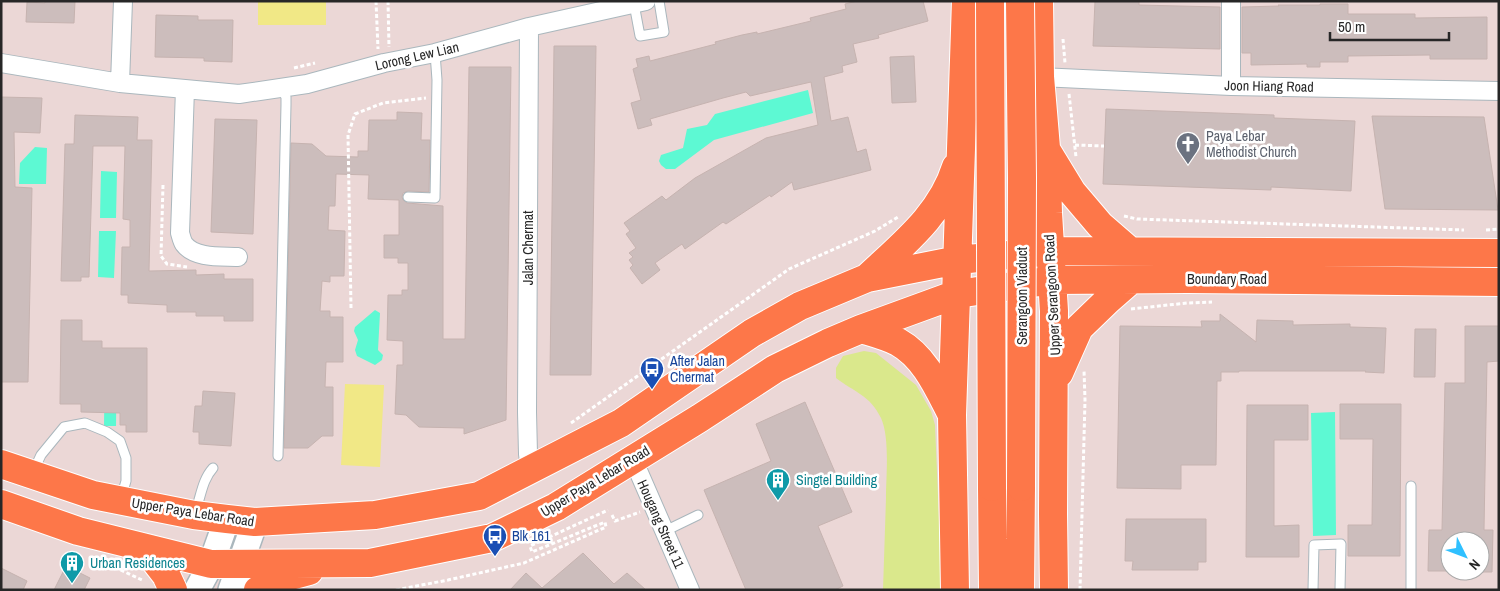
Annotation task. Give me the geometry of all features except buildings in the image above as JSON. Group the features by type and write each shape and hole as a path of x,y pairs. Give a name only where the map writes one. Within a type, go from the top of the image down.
{"main road":[{"path":"954,590 952,415 966,1"},
{"path":"990,1 993,590"},
{"name":"Serangoon Viaduct","path":"1020,1 1022,178 1020,590"},
{"name":"Upper Serangoon Road","path":"1039,1 1040,77 1046,148 1055,384 1054,590"},
{"path":"867,278 916,232 937,208 950,184 962,146"},
{"path":"1046,148 1072,192 1100,225 1130,251"},
{"name":"Boundary Road","path":"958,260 1050,251 1499,252"},
{"name":"Upper Paya Lebar Road","path":"1,464 93,495 194,515 255,522 375,515 479,496 621,423 752,333 800,306 867,278 958,260"},
{"path":"1055,384 1079,328 1132,279"},
{"name":"Boundary Road","path":"957,294 1052,280 1499,282"},
{"name":"Upper Paya Lebar Road","path":"1,504 78,531 211,564 370,562 492,538 556,507 775,369 861,329 957,294"},
{"path":"861,329 884,335 914,354 936,383 952,415"},
{"path":"197,590 211,564 227,519"},
{"path":"231,590 255,522"},
{"path":"145,548 166,575 173,590"},
{"path":"258,590 283,578 307,571 370,562"}],"street":[{"path":"120,83 123,1"},
{"path":"1231,1 1231,86"},
{"name":"Lorong Lew Lian","path":"1,63 120,83 240,94 307,84 384,63 435,54 529,28 640,3"},
{"name":"Jalan Chermat","path":"529,28 527,412 530,469"},
{"name":"Joon Hiang Road","path":"1040,77 1231,86 1499,91"},
{"path":"185,89 180,233 184,243 191,251 238,257"},
{"name":"Hougang Street 11","path":"633,459 690,590"}],"lane":[{"path":"640,3 640,36 664,32 659,1"},
{"path":"408,197 435,198 437,97 435,54"},
{"path":"278,456 286,104 286,97 280,87"},
{"path":"32,475 41,455 64,427 85,424 107,432 120,441 126,458 126,482 120,500"},
{"path":"194,515 206,475 213,468"},
{"path":"1411,486 1412,590"},
{"path":"665,531 698,515"},
{"path":"1313,590 1314,545 1341,544 1340,590"}],"path":[{"path":"376,1 378,50 384,48"},
{"path":"388,1 389,48"},
{"path":"1062,30 1077,162"},
{"path":"290,68 320,62"},
{"path":"351,308 348,135 355,114 383,103 437,97"},
{"path":"1075,146 1104,146"},
{"path":"1121,215 1137,219 1468,230"},
{"path":"566,427 788,269 875,231 900,216"},
{"path":"1478,230 1499,229"},
{"path":"1080,590 1085,400 1084,367"},
{"path":"396,590 524,562 606,527 605,522 532,552 530,546 608,510"},
{"path":"612,515 615,521 640,512"}],"shaded area":[{"path":"258,1 326,1 326,25 258,25"},
{"path":"808,90 813,113 714,140 675,169 666,169 659,161 661,155 683,148 687,129 707,125 715,114"},
{"path":"35,147 47,148 46,184 19,184 20,163"},
{"path":"101,171 117,172 116,218 100,218"},
{"path":"99,231 116,231 114,278 98,277"},
{"path":"375,310 380,313 378,350 383,355 382,360 375,365 357,356 355,350 358,340 354,331 355,327"},
{"path":"105,349 117,349 116,426 104,426"},
{"path":"864,351 876,353 916,385 931,411 935,425 942,590 883,590 887,457 884,426 877,410 867,399 836,378 836,368 843,356"},
{"path":"345,384 384,385 380,467 341,465"},
{"path":"1335,412 1336,535 1313,536 1311,413"}],"place":[{"name":"Paya Lebar Methodist Church","path":"1188,165"},
{"name":"After Jalan Chermat","path":"652,390"},
{"name":"Singtel Building","path":"778,501"},
{"name":"Blk 161","path":"495,557"},
{"name":"Urban Residences","path":"72,584"}]}
